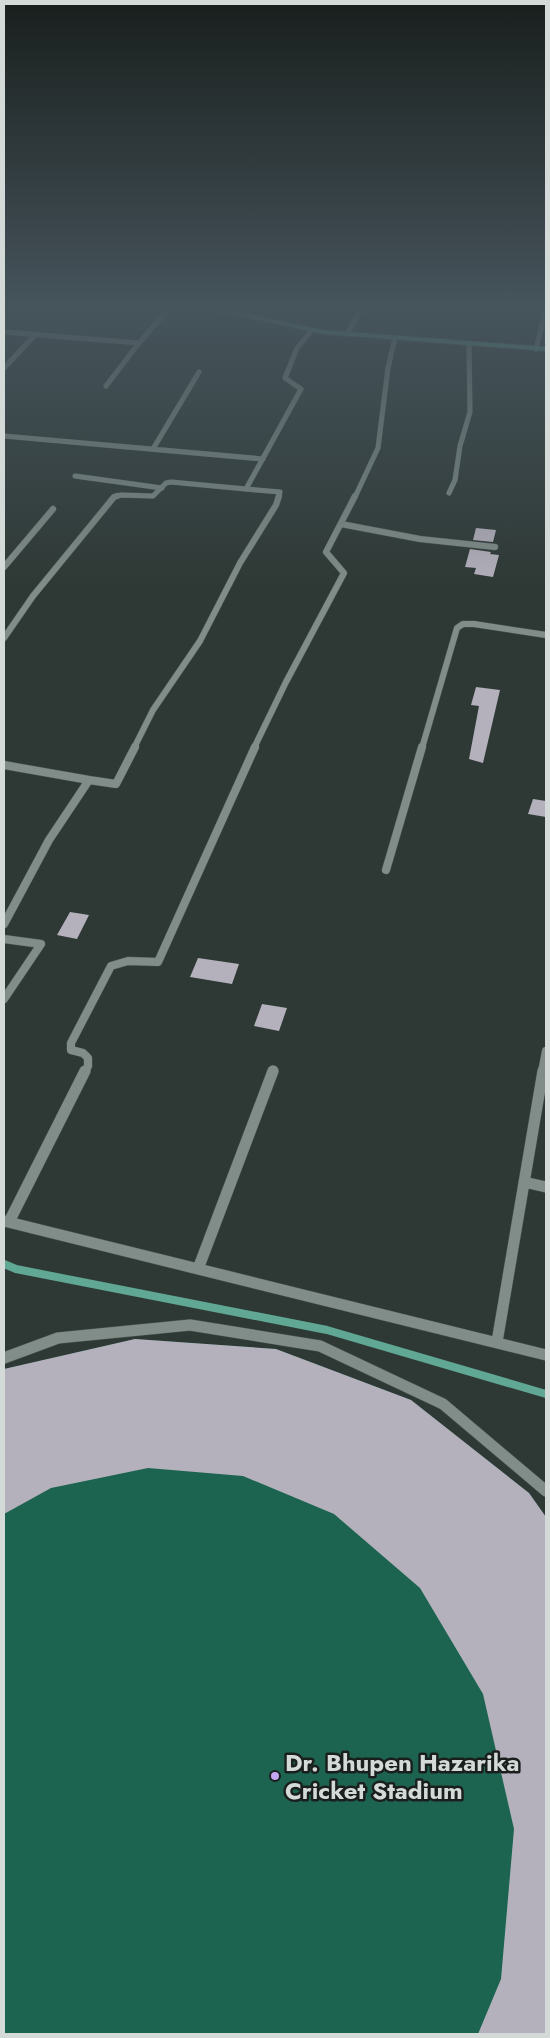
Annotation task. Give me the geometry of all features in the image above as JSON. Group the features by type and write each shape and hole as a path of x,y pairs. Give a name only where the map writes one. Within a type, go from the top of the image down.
{"street":[{"path":"153,449 183,399"},
{"path":"246,489 296,399"},
{"path":"384,399 378,448 369,470 326,552 344,573 236,786 158,962 128,960 119,961 111,966 71,1043 71,1050 82,1053 88,1058 88,1066 6,1222 497,1342 546,1356"},
{"path":"449,493 455,480 460,446 470,412 470,399"},
{"path":"4,436 263,459"},
{"path":"75,476 162,488"},
{"path":"4,638 33,596 114,498 121,495 153,496 166,483 171,482 280,492 276,505 240,563 200,641 154,710 116,784 4,765"},
{"path":"4,567 53,509"},
{"path":"341,524 420,539 495,547"},
{"path":"386,870 457,628 463,624 474,624 546,635"},
{"path":"4,924 49,840 89,780"},
{"path":"4,938 41,944 4,999"},
{"path":"497,1342 546,1051"},
{"path":"198,1269 273,1070"},
{"path":"524,1182 546,1187"},
{"path":"4,1358 58,1338 190,1325 320,1346 443,1404 546,1491"}],"green space":[{"name":"Dr. Bhupen Hazarika Cricket Stadium","path":"135,1339 276,1349 411,1400 529,1493 546,1517 546,2034 4,2034 4,1369"}],"building":[{"path":"476,528 496,530 493,542 473,540"},
{"path":"470,549 499,555 493,577 474,574 476,568 465,567"},
{"path":"476,687 500,690 483,763 469,759 479,706 471,705"},
{"path":"533,799 546,801 546,817 528,814"},
{"path":"70,912 89,915 77,939 57,935"},
{"path":"198,958 239,964 232,984 190,977"},
{"path":"262,1004 287,1008 279,1031 254,1026"},
{"path":"135,1339 276,1349 411,1400 529,1493 546,1517 546,2034 478,2034 501,1979 514,1829 483,1694 420,1588 334,1514 243,1476 148,1468 51,1488 4,1514 4,1369"}],"waterway":[{"path":"4,1264 16,1269 327,1330 546,1394"}],"place":[{"name":"Dr. Bhupen Hazarika Cricket Stadium","path":"275,1776"}]}
